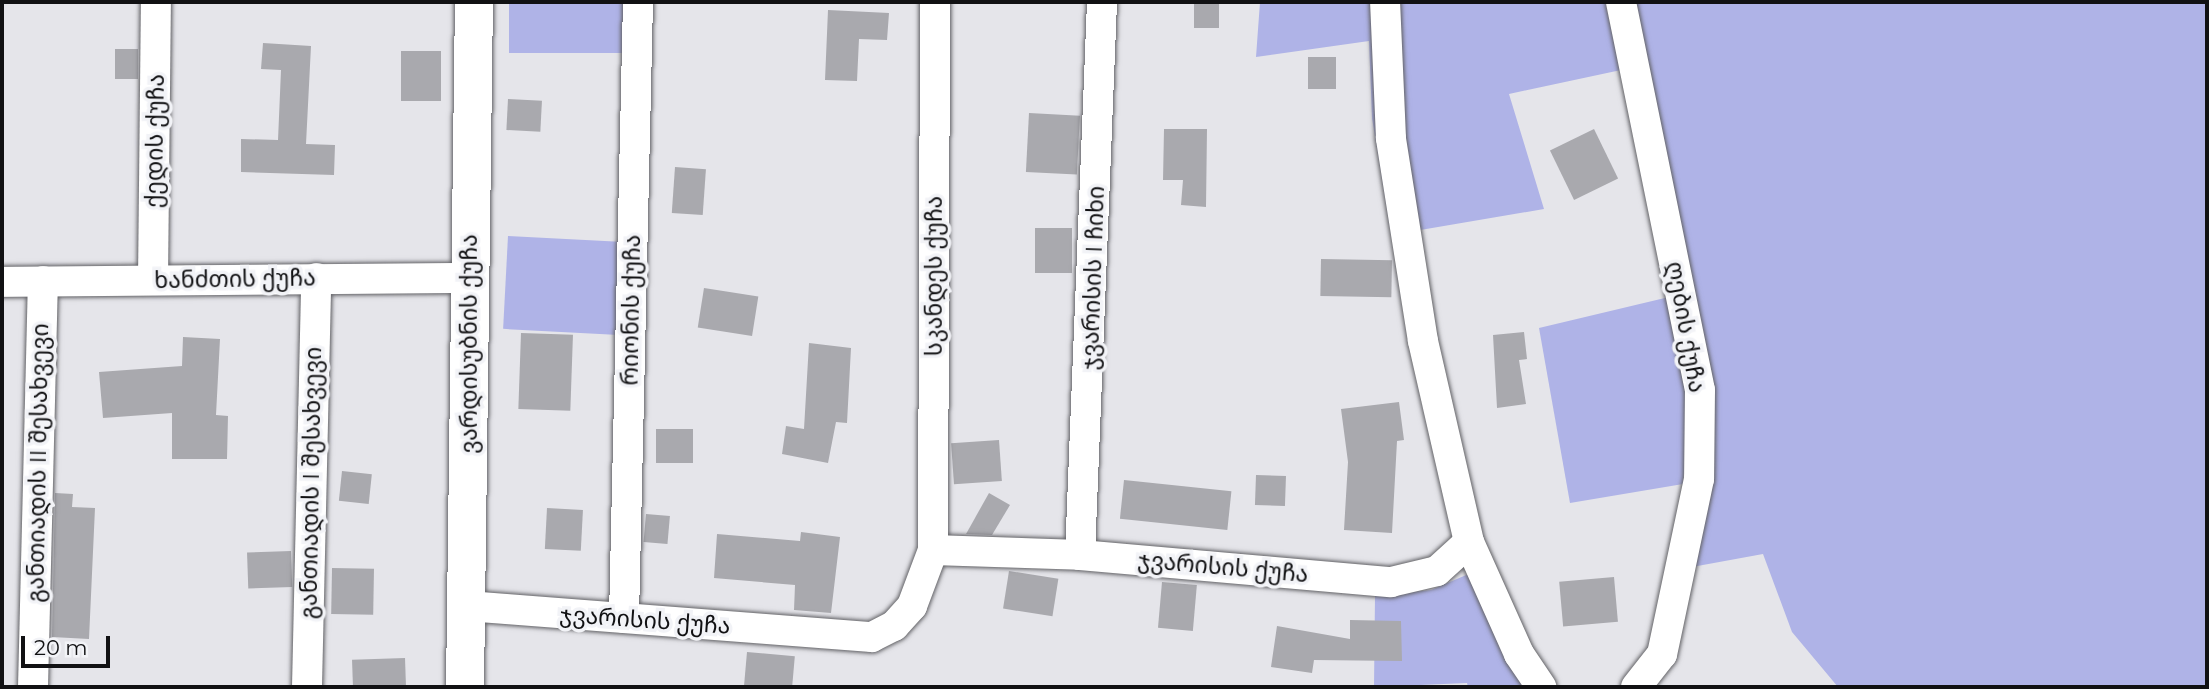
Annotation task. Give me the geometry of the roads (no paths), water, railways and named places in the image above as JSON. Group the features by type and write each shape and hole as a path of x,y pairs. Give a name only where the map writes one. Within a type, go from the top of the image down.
{"street":[{"name":"ქედის ქუჩა","path":"153,280 156,2"},
{"name":"ვარდისუბნის ქუჩა","path":"466,687 468,278 474,2"},
{"name":"რიონის ქუჩა","path":"624,618 638,2"},
{"name":"სკანდეს ქუჩა","path":"933,550 935,2"},
{"name":"ჯვარისის I ჩიხი","path":"1080,555 1102,2"},
{"path":"1385,2 1391,138 1423,341 1469,542 1519,654 1541,687"},
{"name":"ღების ქუჩა","path":"1621,2 1700,390 1699,479 1662,654 1636,687"},
{"name":"განთიადის I შესახვევი","path":"307,687 316,278"},
{"name":"ხანძთის ქუჩა","path":"2,282 468,278"},
{"name":"განთიადის II შესახვევი","path":"33,687 43,281"},
{"name":"ჯვარისის ქუჩა","path":"467,606 872,637 894,626 912,606 933,550 1080,555 1391,582 1437,571 1469,542"}]}
